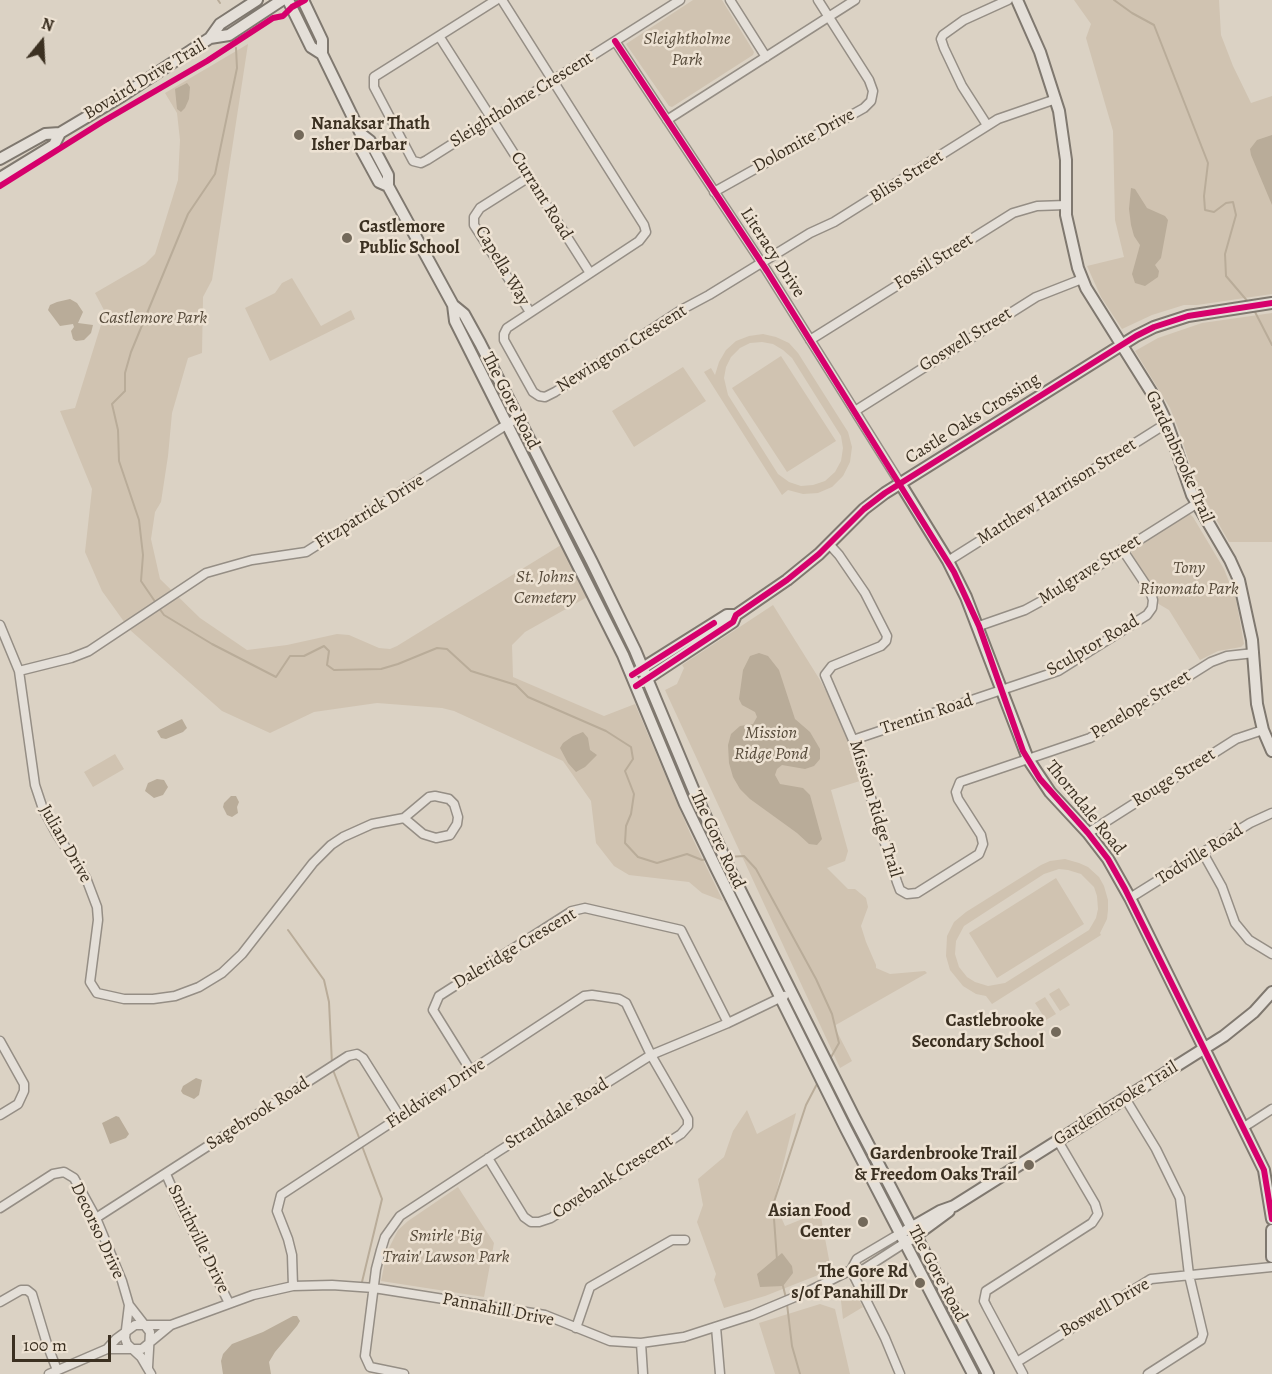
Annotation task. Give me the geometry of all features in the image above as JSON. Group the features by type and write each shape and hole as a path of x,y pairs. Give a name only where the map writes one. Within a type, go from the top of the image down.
{"main road":[{"path":"0,159 45,134 60,133 164,70 210,38 220,24 257,0"},
{"path":"210,38 229,34 282,0"},
{"name":"The Gore Road","path":"288,0 311,47 322,54"},
{"name":"The Gore Road","path":"303,0 322,40 322,54 361,134 370,141 388,175 388,186 453,305 464,314 592,562 643,668 730,870 988,1374"},
{"name":"Gardenbrooke Trail","path":"1017,0 1040,51 1056,99 1066,160 1066,205 1073,251 1082,279 1155,398 1167,423 1182,472 1196,504 1230,560 1239,580 1254,653 1257,704 1263,730 1272,751"},
{"path":"0,178 54,145 60,133"},
{"name":"Castle Oaks Crossing","path":"636,686 733,622 736,615 787,580 829,544 869,504 1121,345 1164,323 1272,303"},
{"name":"The Gore Road","path":"453,305 454,321 602,612 716,868 826,1090 973,1374"},
{"name":"Thorndale Road","path":"900,483 948,561 979,626 1028,759 1050,792 1089,833 1108,858 1130,898 1264,1170 1272,1219"},
{"name":"Castle Oaks Crossing","path":"632,675 727,615 736,615"},
{"name":"Gardenbrooke Trail","path":"903,1238 944,1216 954,1206 1204,1048 1247,1019 1272,992"},
{"path":"1272,1230 1272,1257"},
{"path":"961,1349 973,1344"}],"street":[{"name":"Sleightholme Crescent","path":"496,0 376,75 373,80 374,87 410,158 421,163 427,160 680,0"},
{"path":"502,0 553,81"},
{"path":"730,0 766,57"},
{"path":"818,0 829,17"},
{"path":"667,120 855,0"},
{"path":"987,125 962,86 941,39 943,35 964,20 1008,0"},
{"name":"Dolomite Drive","path":"714,192 864,108 871,101 873,91 869,80 829,17"},
{"name":"Currant Road","path":"439,36 590,273"},
{"name":"Literacy Drive","path":"615,41 761,263 900,483"},
{"name":"Newington Crescent","path":"553,81 644,225 646,232 639,241 507,328 504,340 533,392 545,397 681,310 761,263"},
{"name":"Bliss Street","path":"761,263 810,233 834,222 987,125 1018,111 1056,99"},
{"name":"Capella Way","path":"529,177 480,208 474,217 474,225 530,312"},
{"name":"Fossil Street","path":"810,340 1013,213 1037,206 1066,205"},
{"name":"Goswell Street","path":"855,411 1036,297 1082,279"},
{"name":"Fitzpatrick Drive","path":"19,671 89,651 206,573 252,560 306,552 517,418"},
{"name":"Matthew Harrison Street","path":"948,561 1167,423"},
{"name":"Mulgrave Street","path":"979,626 1032,606 1196,504"},
{"name":"Mission Ridge Trail","path":"829,544 865,593 887,636 881,646 832,666 825,675 853,740 900,890 907,894 917,893 979,854 983,844 981,836 958,799 957,784 1028,759"},
{"name":"Sculptor Road","path":"1002,690 1058,671 1147,615 1152,608 1153,600 1150,591 1122,549"},
{"name":"Julian Drive","path":"0,625 19,671 35,785 43,809 86,878 97,907 90,982 98,993 124,999 153,999 175,996 199,987 222,973 242,954 313,862 331,845 365,826 404,818"},
{"name":"Penelope Street","path":"1028,759 1097,734 1211,662 1227,656 1254,653"},
{"name":"Trentin Road","path":"853,740 1002,690"},
{"name":"Rouge Street","path":"1089,833 1236,740 1263,730"},
{"path":"435,796 449,799 454,804 458,817 457,824 450,835 436,838 423,834 404,818 429,797 435,796"},
{"name":"Todville Road","path":"1130,898 1250,823 1272,813"},
{"path":"1203,853 1222,886 1235,923 1249,940 1272,954"},
{"name":"Daleridge Crescent","path":"471,1071 433,1010 438,996 572,911 585,908 681,930 728,1023"},
{"name":"Strathdale Road","path":"404,1374 370,1367 365,1356 376,1269 385,1237 400,1216 651,1055 728,1023 792,992"},
{"name":"Fieldview Drive","path":"293,1286 292,1255 277,1211 281,1195 584,996 619,999 626,1003 651,1055"},
{"path":"0,1041 24,1083 24,1091 18,1104 0,1115"},
{"name":"Sagebrook Road","path":"96,1218 348,1056 357,1054 363,1058 400,1117"},
{"name":"Covebank Crescent","path":"488,1158 524,1217 531,1222 551,1218 681,1134 688,1126 685,1113 651,1055"},
{"path":"1125,1098 1156,1149 1180,1198 1189,1275 1203,1334 1201,1340 1148,1374"},
{"path":"1244,1127 1272,1109"},
{"path":"1023,1374 984,1300 986,1291 1092,1223 1098,1214 1095,1204 1058,1141"},
{"name":"Decorso Drive","path":"0,1208 53,1174 64,1172 74,1178 96,1218 122,1281 129,1305 127,1331"},
{"name":"Smithville Drive","path":"166,1174 179,1205 229,1303"},
{"name":"Pannahill Drive","path":"53,1372 107,1349 139,1350 171,1325 253,1295 293,1286 374,1287 545,1315 610,1341 641,1343 684,1337 752,1315 807,1292 851,1270 864,1269 903,1238"},
{"path":"576,1328 590,1287 672,1240 685,1240"},
{"name":"Boswell Drive","path":"1017,1362 1140,1284 1151,1280 1189,1275 1272,1267"},
{"path":"851,1270 900,1374"},
{"path":"0,1302 21,1290 27,1290 32,1294 53,1372"},
{"path":"129,1305 150,1332 150,1370"},
{"name":"Pannahill Drive","path":"107,1349 135,1325 171,1325"},
{"path":"716,1327 720,1374"},
{"path":"127,1331 125,1338 127,1344 150,1370"},
{"path":"641,1343 643,1374"}],"green space":[{"name":"Sleightholme Park","path":"693,0 722,0 754,52 753,55 672,107 669,106 626,44"},
{"path":"1074,0 1219,0 1221,35 1251,103 1272,96 1272,294 1184,305 1152,315 1122,329 1101,297 1087,266 1124,257 1115,220 1113,131 1086,38 1091,24"},
{"name":"Castlemore Park","path":"248,44 212,280 203,297 202,353 188,358 172,413 161,502 155,512 151,539 160,579 200,618 247,650 287,645 337,634 349,635 379,648 390,649 561,545 589,596 525,632 512,645 513,677 604,716 635,704 690,833 723,901 702,893 689,882 629,875 614,866 596,843 591,801 563,761 454,711 442,708 377,703 314,712 270,733 222,711 130,630 102,591 85,552 92,489 60,411 75,408 105,312 95,293 145,264 155,254 178,180 180,140 177,113 165,93"},
{"path":"292,278 321,326 351,310 355,319 270,361 245,308 275,293 282,283"},
{"path":"1272,313 1272,542 1229,542 1196,484 1170,408 1135,351 1158,338 1202,323"},
{"path":"763,334 789,343 798,353 848,432 852,447 850,462 843,476 832,487 818,493 803,494 788,490 782,495 704,372 711,368 715,375 726,350 736,341","holes":["750,343 773,344 792,358 841,436 843,448 841,461 835,472 825,481 813,485 801,486 789,482 778,474 728,395 724,378 731,357 740,348"]},
{"path":"781,356 836,441 787,472 732,388"},
{"path":"683,367 706,401 634,447 612,411"},
{"name":"Tony Rinomato Park","path":"1185,514 1193,517 1224,569 1236,599 1244,644 1241,647 1218,651 1200,660 1169,610 1157,603 1156,593 1131,554 1133,548"},
{"name":"Mission Ridge Pond","path":"773,605 839,715 863,780 831,790 848,851 845,861 827,868 848,889 855,889 866,898 868,907 861,926 876,968 890,974 925,971 927,973 834,1026 852,1061 840,1068 665,690 677,684 684,668 682,665"},
{"path":"115,754 124,769 93,787 84,772"},
{"path":"1065,859 1079,863 1088,867 1099,877 1108,900 1107,919 1101,935 992,1004 986,996 976,994 963,986 950,970 946,956 947,936 954,922 966,912 1050,861","holes":["1059,869 1081,874 1094,887 1098,909 1089,930 1005,983 988,986 967,977 959,967 955,954 956,941 964,926 1044,874"]},
{"path":"1056,878 1084,924 997,978 969,933"},
{"path":"1059,988 1070,1005 1060,1011 1049,994"},
{"path":"1045,997 1056,1014 1046,1020 1035,1003"},
{"path":"747,1110 757,1134 796,1113 774,1201 785,1226 820,1212 831,1270 765,1296 724,1308 714,1280 716,1274 697,1222 703,1205 698,1179 724,1157 733,1131"},
{"name":"Smirle 'Big Train' Lawson Park","path":"458,1187 494,1243 484,1297 381,1281 387,1252 398,1230"},
{"path":"852,1287 863,1307 843,1319 840,1292"},
{"path":"820,1304 835,1309 850,1374 775,1374 759,1323"}],"shaded area":[{"path":"187,83 190,87 189,99 181,112 177,109 175,89"},
{"path":"1272,135 1272,205 1250,149 1257,140"},
{"path":"1131,188 1135,189 1147,208 1165,216 1168,220 1161,258 1155,265 1159,271 1158,277 1145,286 1135,283 1132,274 1140,245 1131,225 1129,209"},
{"path":"70,299 77,303 83,312 78,323 93,325 91,333 84,340 73,339 71,331 73,324 60,326 48,310 50,305"},
{"path":"759,653 768,656 779,670 795,719 810,732 820,749 820,759 814,766 805,769 782,765 777,769 775,775 780,784 803,788 810,795 822,839 817,845 809,844 750,799 733,777 728,745 731,734 740,726 753,724 757,717 755,712 742,705 739,699 743,670 750,656"},
{"path":"182,719 187,728 183,732 166,739 161,738 157,731"},
{"path":"583,732 588,738 590,750 597,755 576,772 560,748 573,736"},
{"path":"157,779 164,780 168,787 163,795 154,798 145,791 148,783"},
{"path":"231,796 236,796 239,802 238,813 232,817 227,815 223,807"},
{"path":"196,1078 202,1080 199,1095 194,1099 181,1091 183,1086"},
{"path":"116,1116 119,1117 129,1134 126,1138 110,1144 102,1123"},
{"path":"782,1253 792,1266 793,1273 783,1286 760,1287 757,1274"},
{"path":"297,1316 300,1321 269,1362 271,1374 223,1374 221,1361 223,1354 232,1344 263,1332"}],"waterway":[{"path":"1114,0 1154,25 1208,163 1204,196 1205,210 1214,212 1226,203 1233,202 1236,215 1225,254 1226,276 1249,303"},
{"path":"156,603 141,581 143,555 139,520 119,461 118,430 112,404 125,391 125,373 131,352 188,214 215,174 237,68 236,48"},
{"path":"1254,310 1272,345"},
{"path":"159,608 164,615 212,644 276,677 290,656 304,656 324,646 329,651 327,665 334,670 381,669 437,648 447,649 471,671 516,685 528,697 606,731 631,747 633,759 625,771 634,794 631,814 626,826 625,843 638,857 657,863 687,854 702,860 707,859"},
{"path":"728,857 744,856 756,869 816,979 832,1014 839,1043 830,1059"},
{"path":"288,930 324,980 329,1002 332,1064"},
{"path":"333,1070 360,1140"},
{"path":"777,1260 773,1205 806,1105 818,1082"},
{"path":"362,1146 382,1199 362,1282"},
{"path":"783,1286 786,1298"},
{"path":"787,1304 792,1346 800,1374"}],"cycle path":[{"name":"Bovaird Drive Trail","path":"0,186 102,122 207,61 273,18 283,16 292,7 305,0"},
{"path":"615,41 767,271 954,572 979,626 1023,751 1040,779 1108,859 1125,889 1264,1170 1272,1219"},
{"path":"636,686 733,622 736,615 787,580 819,554 864,509 885,493 1136,336 1154,327 1188,316 1272,303"},
{"path":"632,675 714,623"}],"place":[{"name":"Nanaksar Thath Isher Darbar","path":"299,135"},
{"name":"Castlemore Public School","path":"347,238"},
{"name":"Castlebrooke Secondary School","path":"1056,1032"},
{"name":"Gardenbrooke Trail & Freedom Oaks Trail","path":"1029,1165"},
{"name":"Asian Food Center","path":"863,1222"},
{"name":"The Gore Rd s/of Panahill Dr","path":"920,1283"}],"park label":[{"name":"St. Johns Cemetery","path":"545,588"}]}
